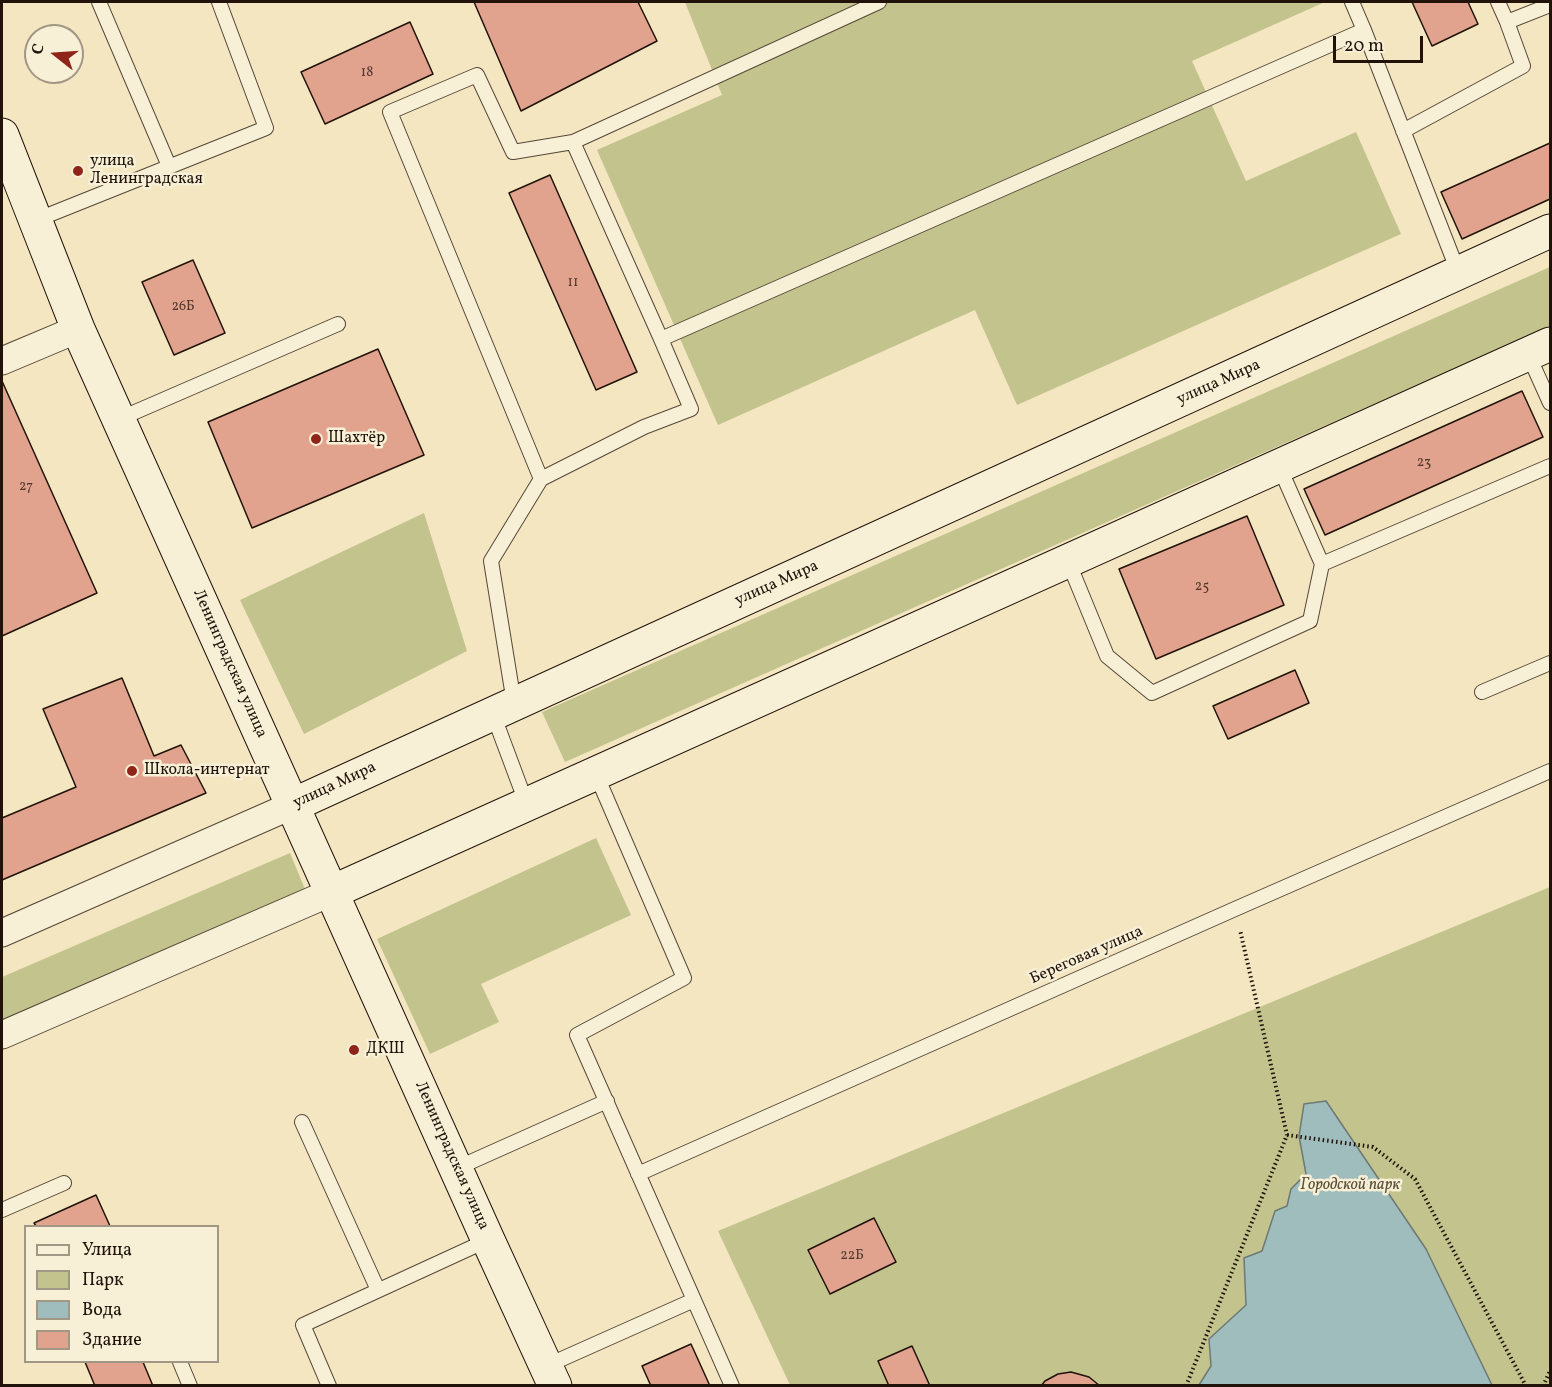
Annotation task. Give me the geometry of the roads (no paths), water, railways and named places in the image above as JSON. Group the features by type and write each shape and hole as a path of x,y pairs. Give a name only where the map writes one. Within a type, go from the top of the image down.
{"main road":[{"name":"Ленинградская улица","path":"2,135 78,329 551,1376"},
{"name":"улица Мира","path":"293,805 1551,231"},
{"path":"332,892 1539,349"}],"street":[{"path":"2,361 78,329"},
{"name":"улица Мира","path":"2,933 293,805"},
{"path":"2,1035 332,892"}],"lane":[{"path":"99,2 169,166"},
{"path":"36,220 266,128 219,2"},
{"path":"541,479 390,112 477,75 513,152 573,142 879,2"},
{"path":"1352,2 1459,274"},
{"path":"1403,131 1523,66 1498,2"},
{"path":"1507,22 1551,5"},
{"path":"662,339 1364,30"},
{"path":"528,805 503,709 491,561 541,479 645,427 691,409 573,142"},
{"path":"119,418 338,324"},
{"path":"1539,349 1551,403"},
{"path":"1068,561 1107,656 1152,693 1310,621 1322,564 1279,466"},
{"path":"1322,564 1551,466"},
{"path":"1482,692 1551,663"},
{"name":"Береговая улица","path":"638,1174 1551,771"},
{"path":"596,774 684,978 577,1035 732,1386"},
{"path":"457,1168 607,1101"},
{"path":"302,1122 378,1290"},
{"path":"2,1210 64,1183"},
{"path":"329,1386 303,1325 488,1240"},
{"path":"551,1376 694,1300"},
{"path":"180,1363 190,1386"}],"water":[{"path":"1326,1101 1426,1249 1492,1385 1199,1385 1211,1366 1209,1339 1246,1305 1244,1258 1262,1251 1275,1211 1287,1206 1291,1189 1306,1174 1299,1136 1304,1104"}],"place":[{"name":"улица Ленинградская","path":"78,171"},
{"name":"Шахтёр","path":"316,439"},
{"name":"Школа-интернат","path":"132,771"},
{"name":"ДКШ","path":"354,1050"}],"park label":[{"name":"Городской парк","path":"1350,1186"}]}
